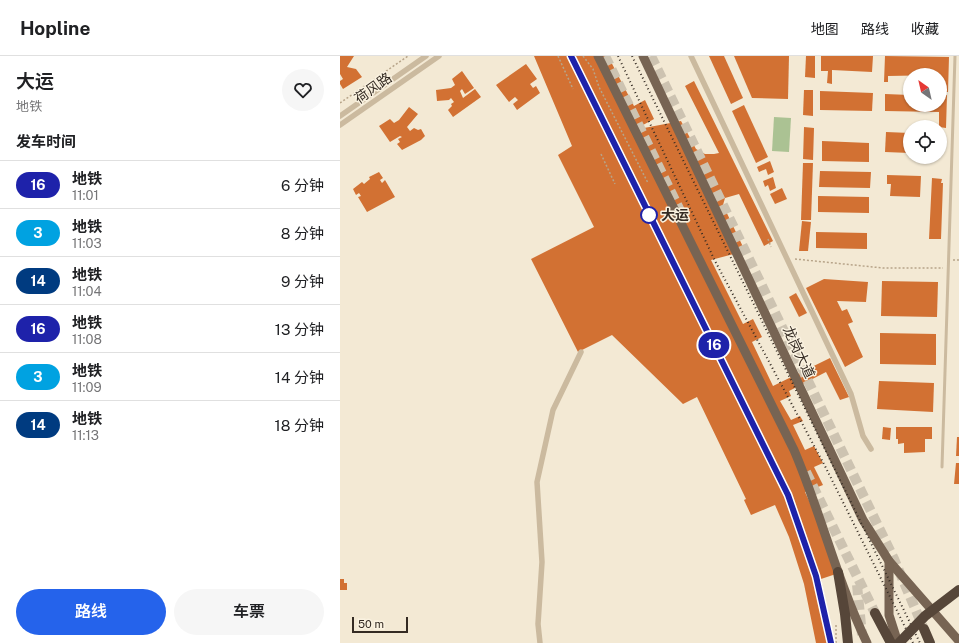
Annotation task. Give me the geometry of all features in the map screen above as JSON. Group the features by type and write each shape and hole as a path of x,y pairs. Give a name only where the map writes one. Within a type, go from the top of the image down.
{"highway":[{"path":"838,572 848,643"},
{"path":"899,643 925,616 959,590"},
{"path":"875,613 891,643"},
{"path":"924,629 930,643"}],"main road":[{"path":"598,56 794,450 809,486 838,572 867,643"},
{"name":"龙岗大道","path":"642,56 863,520 888,561 959,642"},
{"path":"888,561 889,615 899,643"}],"street":[{"name":"荷风路","path":"340,116 426,56"},
{"name":"荷风路","path":"340,125 439,56"},
{"path":"691,56 851,394 863,436 871,449"},
{"path":"540,643 538,624 542,562 537,482 553,410 580,352"}],"lane":[{"path":"942,467 955,56"}],"path":[{"path":"340,102 408,56"},
{"path":"558,56 573,89"},
{"path":"572,56 579,71"},
{"path":"583,56 593,69 598,87 648,184"},
{"path":"601,154 615,184"},
{"path":"619,157 630,181"},
{"path":"768,240 771,246"},
{"path":"795,259 883,268 949,269"},
{"path":"836,624 836,643"}],"green space":[{"path":"774,117 791,118 789,152 772,151"}],"building":[{"path":"340,56 354,56 347,67 356,69 362,77 343,89 340,84 340,81 343,79 340,74"},
{"path":"534,56 608,56 634,106 645,100 654,119 643,125 644,128 681,121 696,149 705,154 719,153 685,86 694,81 773,241 764,246 739,194 725,198 723,205 745,251 711,260 743,324 753,319 762,337 752,342 773,386 830,358 849,397 840,400 826,372 789,391 791,396 780,401 791,420 800,416 803,421 793,425 805,450 814,446 823,463 814,467 823,485 805,492 842,572 821,579 834,643 816,643 804,584 789,537 775,505 751,515 744,500 746,499 697,397 683,404 612,335 578,352 531,259 594,227 558,155 572,146"},
{"path":"709,56 724,56 743,98 731,104"},
{"path":"734,56 789,56 788,99 752,98"},
{"path":"806,56 815,56 815,78 805,77"},
{"path":"821,56 873,56 872,72 832,70 832,84 827,83 828,71 821,71"},
{"path":"885,56 949,57 948,92 947,68 903,68 903,76 888,76 888,82 884,82"},
{"path":"526,64 537,79 530,84 533,88 536,86 540,93 517,110 513,104 518,100 515,97 509,102 496,85"},
{"path":"462,71 474,88 465,94 462,89 460,91 463,98 475,89 481,97 453,117 448,110 454,102 451,98 449,100 437,101 436,90 451,88 455,85 452,79"},
{"path":"804,90 813,90 813,116 803,115"},
{"path":"820,91 873,93 872,111 820,110"},
{"path":"885,94 903,95 903,111 885,111"},
{"path":"744,105 768,157 756,163 732,111"},
{"path":"409,107 418,114 407,127 410,131 414,128 418,130 421,129 425,136 421,140 402,150 397,144 400,142 398,139 402,137 400,136 390,142 379,126 390,119 394,123 399,120"},
{"path":"939,112 946,112 946,120 939,120"},
{"path":"804,127 814,128 813,160 803,159"},
{"path":"886,132 903,133 903,153 885,152"},
{"path":"822,141 869,143 869,162 822,161"},
{"path":"770,161 774,172 768,175 766,169 759,172 757,167"},
{"path":"803,163 813,163 811,220 801,220"},
{"path":"820,171 871,172 870,188 819,187"},
{"path":"379,172 383,178 380,180 382,183 385,180 395,197 367,212 358,197 361,196 359,193 356,195 353,189 362,182 364,184 370,179 369,177"},
{"path":"887,175 921,176 920,197 890,196 891,184 887,184"},
{"path":"773,177 776,188 770,191 768,185 765,187 763,181"},
{"path":"932,178 942,179 941,183 943,183 941,239 929,239"},
{"path":"782,188 787,199 775,204 770,194"},
{"path":"818,196 869,197 869,213 818,212"},
{"path":"802,221 811,222 808,251 799,251"},
{"path":"816,232 867,233 867,249 816,248"},
{"path":"824,279 868,282 866,302 837,301 842,311 847,309 853,322 848,324 863,357 845,367 806,288"},
{"path":"882,281 938,282 937,317 881,316"},
{"path":"796,293 807,313 799,317 789,297"},
{"path":"880,333 936,334 936,365 880,364"},
{"path":"879,381 934,383 933,412 877,409"},
{"path":"883,427 891,428 890,440 882,439"},
{"path":"896,427 932,427 932,439 925,439 925,452 904,453 904,443 898,444 898,439 896,439"},
{"path":"957,437 959,437 959,456 956,456"},
{"path":"956,463 959,463 959,484 954,484"},
{"path":"340,579 344,579 344,583 347,583 347,590 340,590"}],"tunnel":[{"path":"605,56 686,223"},
{"path":"651,56 894,559 923,627"},
{"path":"806,472 875,613"},
{"path":"857,585 862,635"}],"railway":[{"path":"618,56 715,261 826,468 913,643"},
{"path":"632,56 920,643"}],"metro line":[{"name":"16","path":"571,56 788,495 816,576 831,643"}],"place":[{"name":"大运","path":"649,215"}]}
